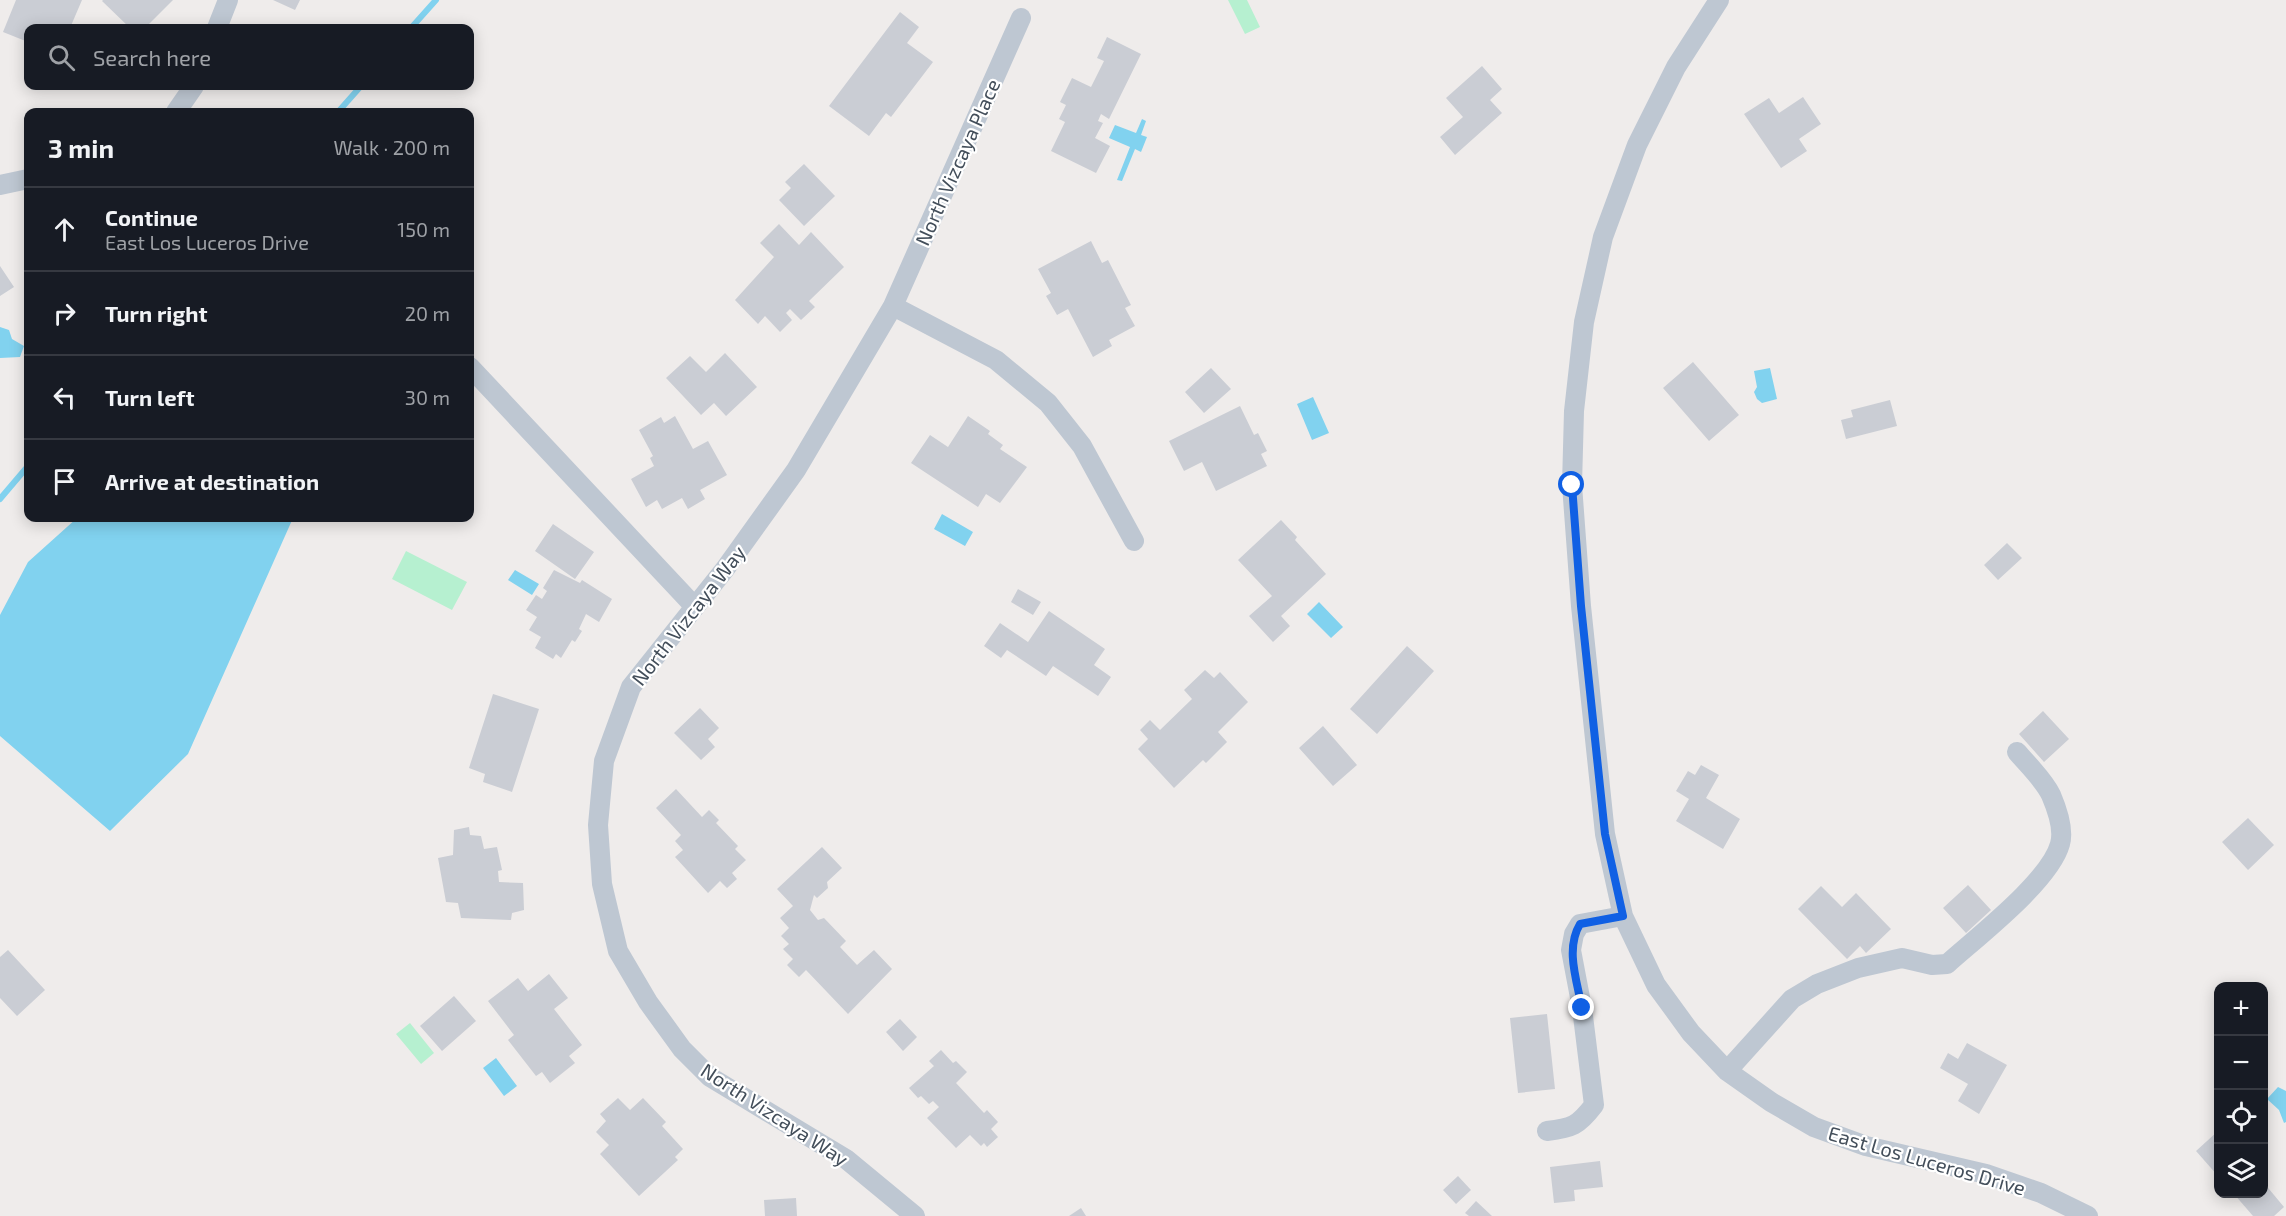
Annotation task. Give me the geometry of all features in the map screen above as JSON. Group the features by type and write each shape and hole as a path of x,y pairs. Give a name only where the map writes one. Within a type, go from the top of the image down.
{"street":[{"path":"219,24 228,0"},
{"name":"East Los Luceros Drive","path":"1719,0 1676,67 1637,145 1603,237 1584,322 1574,411 1572,485 1581,606 1605,834 1623,916 1656,984 1691,1033 1727,1071 1771,1102 1814,1127 1866,1146 1986,1174 2042,1193 2088,1216"},
{"name":"North Vizcaya Place","path":"893,306 1021,18"},
{"path":"179,108 191,90"},
{"path":"0,185 24,180"},
{"path":"893,306 996,360 1048,403 1082,446 1134,541"},
{"name":"North Vizcaya Way","path":"893,306 796,470 725,569 631,687 604,761 598,825 602,872 618,951 648,1002 682,1049 710,1077 846,1159 915,1216"},
{"path":"474,371 695,607"},
{"path":"1727,1071 1792,999 1816,984 1858,968 1902,958 1932,965 1947,964 2041,879 2054,861 2061,843 2059,818 2050,793 2017,752"},
{"path":"1546,1131 1563,1129 1581,1122 1594,1105 1582,1008 1571,950 1574,934 1580,924 1623,916"}],"green space":[{"path":"1228,0 1247,0 1260,27 1245,34"},
{"path":"406,551 467,582 452,610 392,579"},
{"path":"410,1023 434,1053 421,1064 396,1034"}],"water":[{"path":"1142,119 1146,121 1141,135 1147,137 1141,152 1135,149 1122,181 1117,180 1130,147 1109,138 1115,125 1136,133"},
{"path":"0,327 9,330 12,339 24,346 20,357 0,358"},
{"path":"1770,368 1777,399 1762,403 1754,392 1757,387 1754,371"},
{"path":"1313,397 1329,433 1312,440 1297,404"},
{"path":"942,514 973,532 965,546 934,529"},
{"path":"73,522 291,522 188,754 110,831 0,736 0,615 28,562"},
{"path":"515,570 539,584 532,595 508,580"},
{"path":"1319,602 1343,627 1331,638 1307,614"},
{"path":"496,1058 517,1086 504,1096 483,1068"},
{"path":"2278,1087 2286,1091 2286,1122 2284,1123 2279,1110 2268,1098"}],"building":[{"path":"16,0 82,0 72,24 24,24 24,40 3,32"},
{"path":"173,0 149,24 126,24 102,1"},
{"path":"273,0 300,0 295,10"},
{"path":"900,12 919,27 907,43 933,62 891,117 886,113 869,136 829,106"},
{"path":"1107,37 1141,54 1109,119 1101,114 1098,121 1103,123 1095,138 1110,146 1096,173 1051,151 1065,122 1059,119 1066,105 1060,102 1072,78 1091,87 1104,61 1097,58"},
{"path":"1482,66 1502,89 1490,100 1502,113 1455,155 1440,137 1463,117 1446,98"},
{"path":"1803,97 1821,124 1799,139 1807,151 1781,168 1744,114 1769,98 1779,113"},
{"path":"804,164 835,196 804,226 779,200 791,188 785,182"},
{"path":"779,224 799,245 811,232 844,267 809,301 815,307 801,320 790,309 786,313 792,320 780,332 765,316 758,324 735,300 774,257 760,243"},
{"path":"1091,241 1102,263 1108,260 1131,305 1125,308 1135,326 1109,340 1112,346 1093,357 1068,309 1057,315 1046,296 1051,293 1038,269"},
{"path":"0,266 14,287 0,296"},
{"path":"725,353 757,387 726,416 714,403 701,415 666,378 690,356 706,372"},
{"path":"1693,362 1739,415 1709,441 1663,388"},
{"path":"1211,368 1231,389 1204,413 1185,392"},
{"path":"1890,400 1897,426 1846,439 1841,420 1853,417 1851,410"},
{"path":"1240,406 1254,435 1258,433 1267,451 1261,454 1267,466 1216,491 1202,462 1184,471 1169,441"},
{"path":"675,416 693,449 708,441 727,475 700,490 705,499 688,509 682,498 662,509 657,500 646,507 631,479 654,466 650,458 653,456 639,430 661,417 664,423"},
{"path":"968,416 990,431 988,434 1003,445 1000,449 1027,467 1000,503 986,494 978,507 911,463 930,435 948,447"},
{"path":"1281,520 1297,537 1295,540 1326,574 1281,616 1290,626 1273,642 1249,616 1272,596 1238,560"},
{"path":"553,524 594,552 575,579 535,551"},
{"path":"2007,543 2022,558 1998,580 1984,565"},
{"path":"554,570 580,583 582,580 612,599 599,622 586,614 579,629 582,631 575,642 572,640 561,658 556,654 553,659 535,648 541,637 529,630 537,617 526,610 536,595 542,599 547,591 543,588"},
{"path":"1018,589 1041,602 1033,615 1011,602"},
{"path":"1049,611 1105,649 1094,665 1111,677 1098,696 1053,666 1046,676 1007,650 1001,658 984,646 1000,623 1028,642"},
{"path":"1407,646 1434,671 1377,734 1350,709"},
{"path":"1205,670 1214,678 1220,672 1248,702 1218,732 1227,742 1206,763 1203,760 1174,788 1138,749 1148,739 1140,730 1150,720 1160,730 1192,699 1184,690"},
{"path":"493,694 539,709 512,792 483,782 485,774 469,768"},
{"path":"700,708 719,728 708,739 715,747 701,760 674,733"},
{"path":"2043,711 2069,739 2044,762 2019,734"},
{"path":"1323,726 1357,765 1333,786 1299,748"},
{"path":"1701,765 1719,775 1706,798 1740,819 1723,849 1676,821 1689,799 1676,791 1688,771 1695,775"},
{"path":"676,789 702,817 709,810 719,820 716,823 738,846 735,849 746,860 732,873 737,879 727,888 720,881 708,893 675,857 683,850 675,841 681,835 656,808"},
{"path":"2248,818 2274,845 2248,870 2222,842"},
{"path":"469,827 470,835 481,836 484,849 497,847 502,870 498,871 499,882 523,883 524,910 512,913 511,920 461,918 458,903 446,902 438,858 453,855 454,830"},
{"path":"822,847 842,868 827,882 828,888 817,898 814,895 810,910 818,920 824,918 846,941 840,947 857,965 874,950 892,969 848,1014 806,970 799,977 787,965 793,959 783,949 789,944 781,936 789,928 780,918 793,906 777,889"},
{"path":"1968,885 1991,910 1966,933 1943,908"},
{"path":"1821,886 1842,907 1856,893 1891,929 1866,953 1860,946 1847,959 1798,909"},
{"path":"8,950 45,990 17,1016 0,998 0,957"},
{"path":"549,974 568,998 554,1009 582,1045 569,1056 575,1063 550,1083 542,1072 536,1076 508,1040 514,1035 488,1001 518,978 528,991"},
{"path":"454,996 476,1021 442,1051 420,1026"},
{"path":"1547,1014 1555,1089 1518,1093 1510,1018"},
{"path":"900,1019 917,1037 903,1051 886,1032"},
{"path":"1967,1043 2007,1065 1979,1114 1958,1101 1968,1084 1940,1068 1948,1053 1958,1059"},
{"path":"941,1050 953,1063 956,1061 967,1072 956,1083 984,1113 987,1110 998,1122 991,1129 998,1137 987,1147 984,1143 981,1146 970,1135 956,1148 927,1118 939,1107 933,1101 929,1104 921,1096 918,1098 909,1088 934,1066 929,1061"},
{"path":"618,1098 630,1110 643,1098 666,1122 662,1126 683,1149 675,1157 678,1160 639,1196 600,1154 609,1145 596,1132 606,1121 600,1114"},
{"path":"2214,1135 2214,1171 2196,1151"},
{"path":"1600,1161 1603,1187 1574,1190 1575,1201 1554,1203 1550,1167"},
{"path":"1458,1176 1471,1190 1456,1204 1443,1190"},
{"path":"2268,1188 2284,1207 2274,1216 2253,1216 2237,1198 2268,1198"},
{"path":"796,1198 797,1216 765,1216 764,1200"},
{"path":"1476,1201 1492,1216 1469,1216 1465,1213"},
{"path":"1081,1208 1086,1216 1069,1216"}],"waterway":[{"path":"415,24 436,0"},
{"path":"342,108 357,90"},
{"path":"0,499 24,471"}],"route":[{"path":"1572,485 1581,606 1605,834 1623,916 1580,924 1574,934 1571,950 1582,1008"}]}
